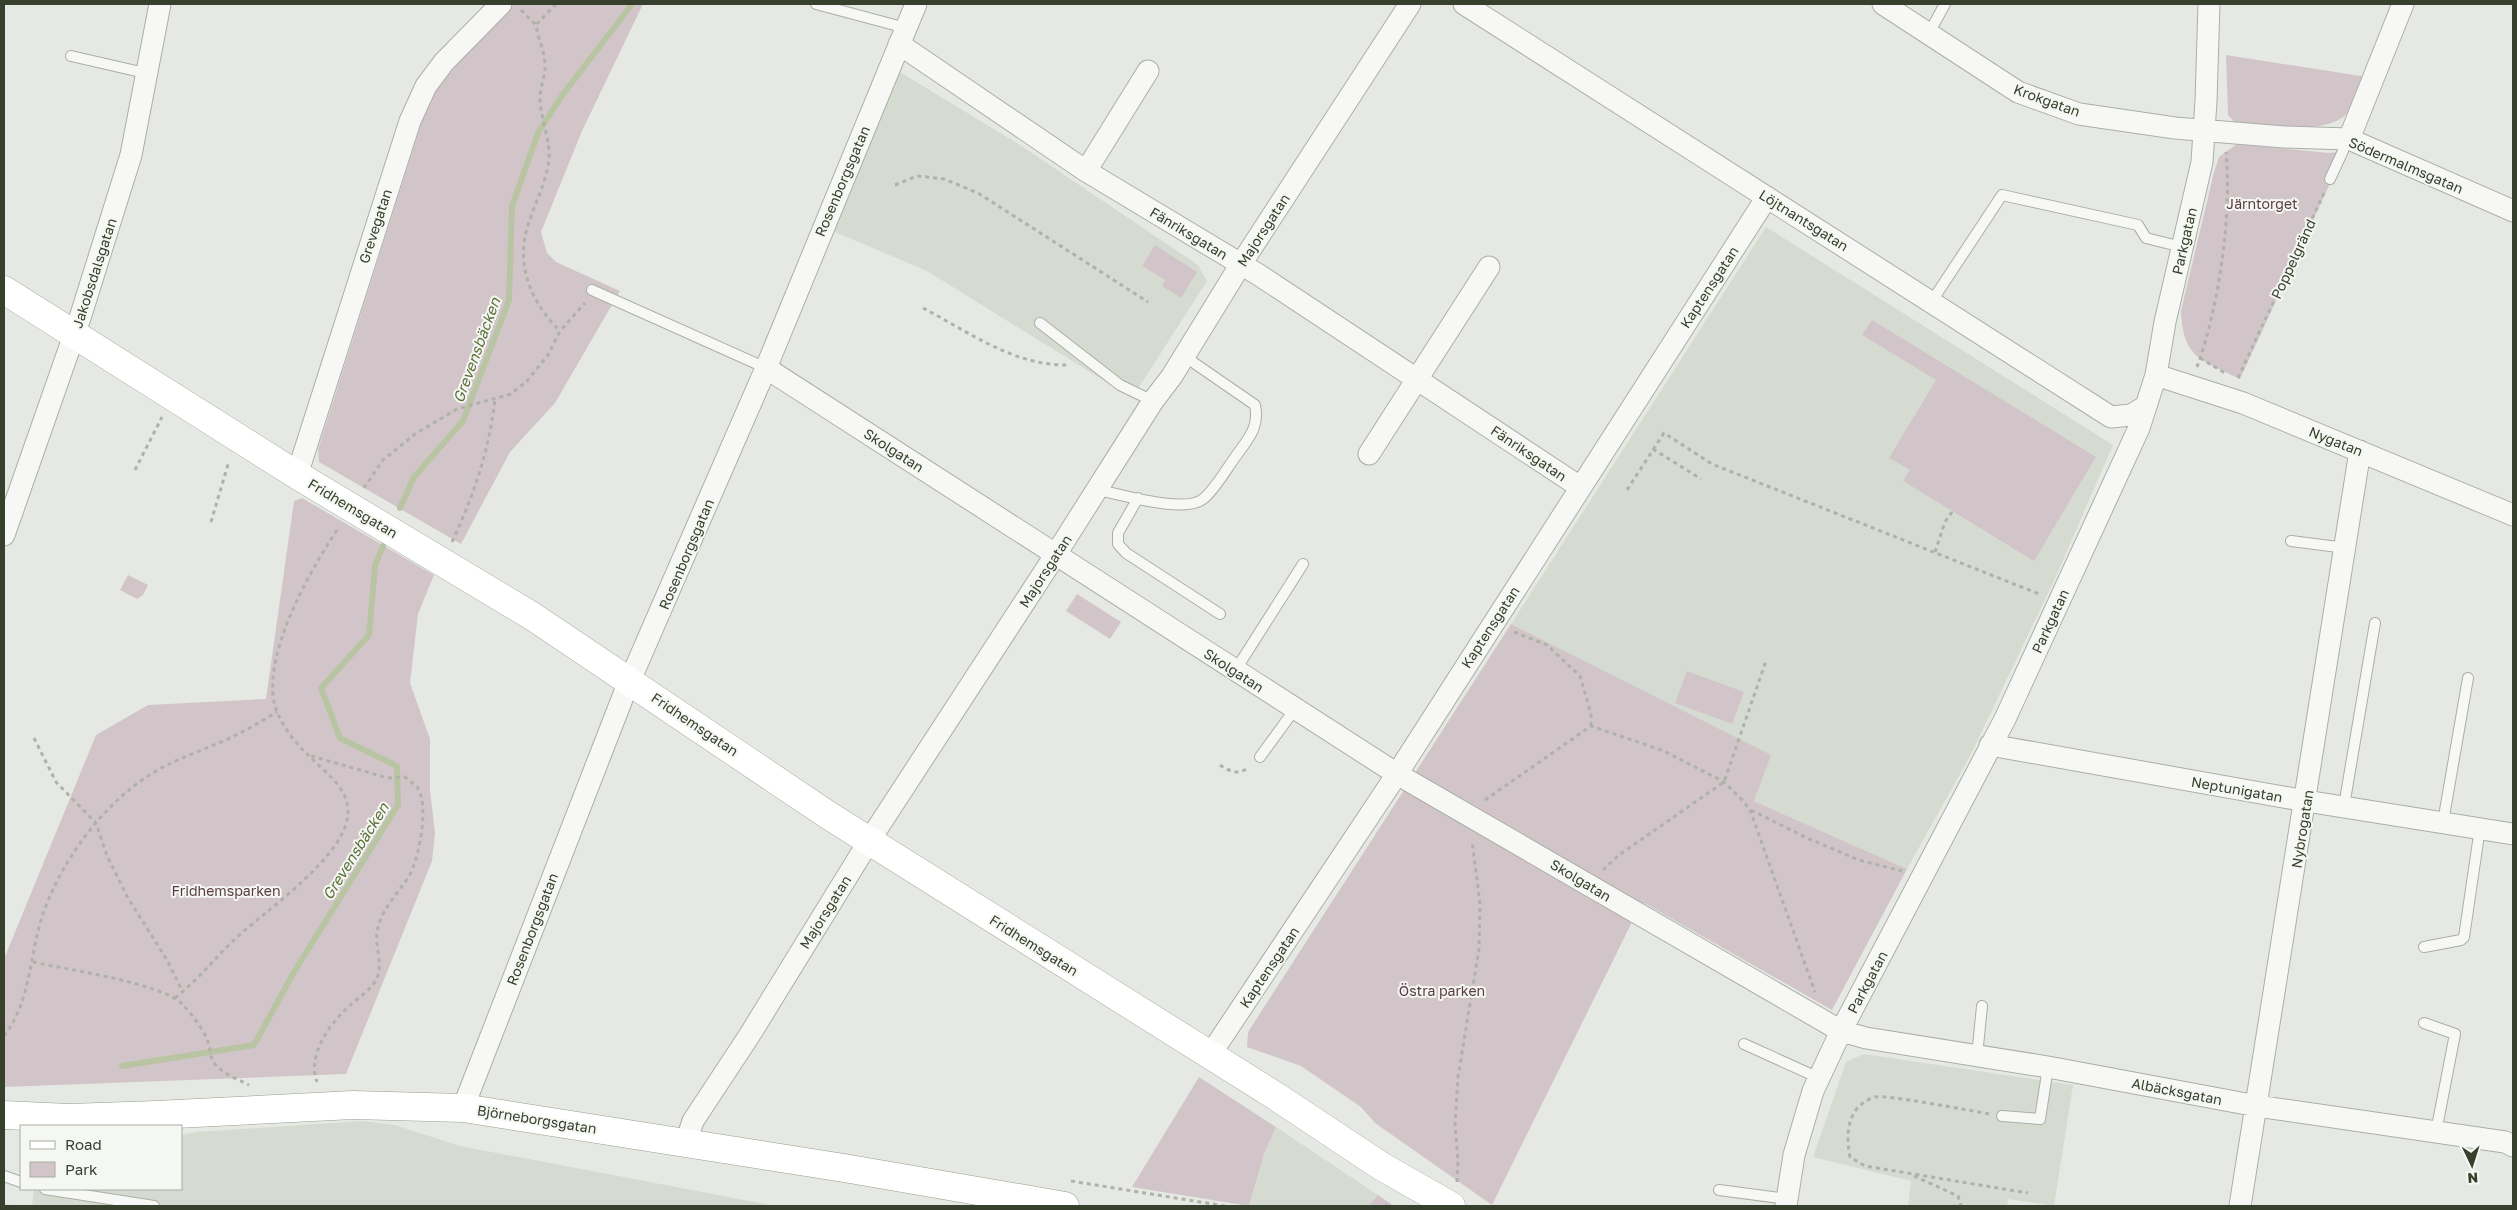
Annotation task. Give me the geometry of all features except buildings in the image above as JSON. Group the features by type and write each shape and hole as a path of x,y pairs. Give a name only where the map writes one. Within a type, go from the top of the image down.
{"main road":[{"name":"Fridhemsgatan","path":"4,290 298,475 532,616 869,840 1210,1055 1381,1166 1452,1198"},
{"name":"Björneborgsgatan","path":"4,1116 69,1118 353,1105 463,1108 686,1142 1065,1206"},
{"name":"Fridhemsgatan","path":"1381,1166 1414,1206"}],"street":[{"name":"Jakobsdalsgatan","path":"4,535 75,334 131,155 145,73 160,4"},
{"name":"Rosenborgsgatan","path":"463,1108 585,793 766,368 916,4"},
{"name":"Majorsgatan","path":"686,1142 692,1121 748,1036 869,840 1098,490 1152,401 1184,356 1241,264 1410,4"},
{"name":"Löjtnantsgatan","path":"1464,4 2111,417 2131,415 2146,406"},
{"name":"Krokgatan","path":"1883,4 2018,92 2079,114 2138,124 2215,132"},
{"name":"Parkgatan","path":"1786,1203 1794,1155 1819,1078 1841,1031 2005,719 2139,428 2156,375 2165,322 2202,162 2215,132 2209,4"},
{"path":"2347,139 2403,4"},
{"name":"Grevegatan","path":"298,475 410,121 426,86 444,62 508,5"},
{"name":"Fänriksgatan","path":"902,36 1086,171 1241,264 1580,487"},
{"path":"1086,171 1148,70"},
{"name":"Södermalmsgatan","path":"2215,132 2347,139 2513,211"},
{"name":"Kaptensgatan","path":"1210,1055 1397,774 1767,197"},
{"path":"1369,454 1489,267"},
{"name":"Skolgatan","path":"766,368 1234,671 1397,774 1841,1031"},
{"name":"Nygatan","path":"2156,375 2244,403 2513,515"},
{"name":"Nybrogatan","path":"2240,1206 2360,451"},
{"name":"Neptunigatan","path":"1990,745 2513,834"},
{"name":"Albäcksgatan","path":"1841,1031 1866,1038 2048,1067 2257,1106 2504,1142 2513,1146"}],"lane":[{"name":"Fänriksgatan","path":"816,4 902,36"},
{"path":"1929,34 1945,4"},
{"path":"71,56 145,73"},
{"path":"2330,179 2347,139"},
{"path":"1932,301 2002,196 2138,225 2146,238 2182,247"},
{"name":"Skolgatan","path":"592,290 766,368"},
{"path":"1040,323 1120,385 1152,401"},
{"path":"1098,490 1170,504 1188,504 1203,500 1254,432 1258,417 1255,405 1184,356"},
{"path":"1138,498 1118,533 1118,544 1126,553 1220,614"},
{"path":"2290,541 2346,548"},
{"path":"1234,671 1303,564"},
{"path":"2344,806 2375,623"},
{"path":"2443,822 2468,678"},
{"path":"1260,757 1295,709"},
{"path":"2424,947 2461,940 2464,937 2480,828"},
{"path":"1977,1056 1982,1006"},
{"path":"2424,1023 2455,1034 2436,1132"},
{"path":"1744,1044 1819,1078"},
{"path":"2002,1116 2040,1119 2048,1067"},
{"path":"4,1176 20,1182"},
{"path":"51,1190 154,1206"},
{"path":"1719,1190 1786,1203"}],"path":[{"path":"536,25 556,4"},
{"path":"508,5 521,9 536,25 545,68 540,99 548,139 549,160 524,243 525,259 533,298 546,318 560,331"},
{"path":"2190,385 2205,340 2219,277 2229,181 2215,132"},
{"path":"895,184 917,176 927,176 944,179 978,193 1148,302"},
{"name":"Poppelgränd","path":"2238,378 2330,179"},
{"path":"360,495 384,460 414,434 457,409 511,394 528,381 548,355 560,331 585,303"},
{"path":"923,308 1002,352 1036,363 1056,366 1093,365"},
{"path":"136,470 164,414 177,399"},
{"path":"448,550 471,501 484,462 495,400"},
{"path":"1627,490 1664,433 1712,464 2059,602"},
{"path":"1654,449 1701,479"},
{"path":"210,522 231,453"},
{"path":"1935,552 1943,527 1952,512"},
{"path":"175,998 197,981 233,940 302,882 328,856 344,831 348,811 347,800 333,778 308,755 289,733 277,712 274,677 281,639 300,594 322,552 343,520"},
{"path":"1512,631 1547,645 1580,676 1591,714 1591,726"},
{"path":"1588,884 1619,855 1724,782 1766,661"},
{"path":"4,1036 18,1015 33,962 44,912 65,867 96,823 121,795 149,775 175,761 234,736 277,712"},
{"path":"1591,726 1664,751 1724,782 1750,810 1807,838 1860,860 1922,876"},
{"path":"1452,1198 1459,1178 1454,1125 1458,1077 1479,949 1480,904 1467,813 1591,726"},
{"path":"34,738 56,782 96,823 107,856 128,898 167,960 183,992"},
{"path":"308,755 388,778 405,777 418,789 422,814 421,844 409,876 388,904 377,933 379,960 377,978 328,1029 318,1052 314,1074 317,1082"},
{"path":"1220,765 1231,772 1245,770 1260,757"},
{"path":"1750,810 1815,986 1815,997 1810,1013"},
{"path":"33,962 150,988 175,998 182,1003 209,1044 212,1062 222,1071 249,1085"},
{"path":"2002,1116 1877,1096 1858,1105 1848,1123 1847,1143 1850,1157 1865,1166 2028,1193"},
{"path":"1909,1173 1958,1196 1961,1205 1954,1206"}],"shaded area":[{"path":"900,72 1020,145 1198,265 1207,281 1132,398 927,271 833,231"},
{"path":"1766,227 2113,445 2053,583 1970,756 1907,869 1754,801 1770,755 1511,624"},
{"path":"1864,1054 2073,1085 2054,1206 2008,1199 2007,1206 1908,1206 1911,1181 1813,1157 1846,1062"},
{"path":"363,1121 395,1125 460,1146 776,1206 32,1206 34,1190 182,1190 182,1135 196,1132"},
{"path":"1276,1127 1378,1195 1368,1206 1249,1206 1264,1154"},
{"path":"4,1204 32,1206 4,1206"}],"green space":[{"path":"514,4 643,4 582,131 541,232 547,253 556,262 620,291 555,403 510,452 461,544 319,462 318,449 422,121 435,94 446,78"},
{"path":"2226,55 2367,77 2349,111 2340,119 2327,124 2312,127 2278,127 2234,122 2228,115"},
{"name":"Järntorget","path":"2237,144 2329,153 2345,151 2240,379 2205,362 2197,356 2186,339 2181,311 2219,157"},
{"path":"1155,245 1197,272 1181,298 1162,286 1165,280 1142,266"},
{"path":"1872,320 2096,457 2034,561 1903,481 1910,470 1889,458 1936,380 1862,335"},
{"name":"Fridhemsparken","path":"302,498 434,575 418,614 410,683 430,739 430,790 435,833 432,861 346,1074 4,1087 4,959 96,735 148,705 266,699 294,501"},
{"path":"128,575 148,585 143,595 137,599 120,590"},
{"path":"1077,594 1121,622 1110,639 1066,611"},
{"name":"Östra parken","path":"1511,624 1771,755 1754,801 1907,869 1832,1010 1644,903 1636,914 1492,1205 1375,1123 1361,1107 1301,1066 1247,1047 1248,1032"},
{"path":"1687,671 1744,692 1732,724 1675,703"},
{"path":"1199,1077 1276,1127 1264,1154 1249,1206 1132,1187"},
{"path":"1378,1195 1394,1206 1368,1206"}],"waterway":[{"name":"Grevensbäcken","path":"400,508 414,477 463,421 509,300 512,206 538,133 561,97 632,4"},
{"name":"Grevensbäcken","path":"122,1066 254,1045 294,972 398,805 397,766 340,738 321,688 369,635 375,566 383,546"}]}
